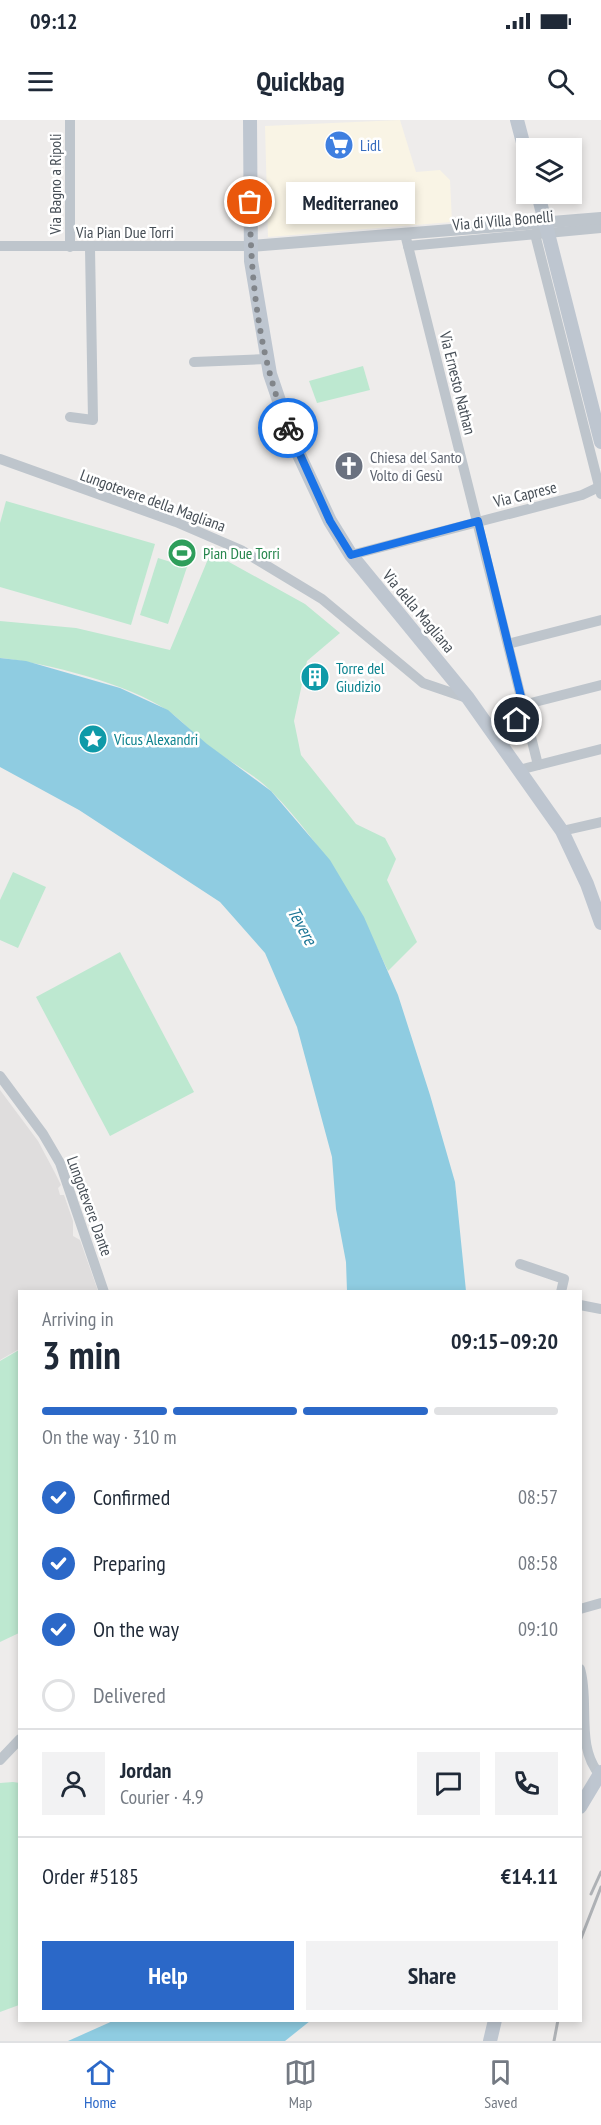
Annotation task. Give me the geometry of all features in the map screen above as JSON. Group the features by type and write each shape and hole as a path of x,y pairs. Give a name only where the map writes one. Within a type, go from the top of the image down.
{"main road":[{"name":"Via della Magliana","path":"250,120 250,246 266,359 280,409 294,442 330,521 351,555 468,698 562,831 588,884 601,923"},
{"path":"518,120 522,138"},
{"path":"539,204 543,229 601,442"},
{"path":"582,1805 600,1774"},
{"path":"490,2041 495,2022"}],"street":[{"name":"Via Bagno a Ripoli","path":"70,120 70,247"},
{"name":"Via di Villa Bonelli","path":"543,229 601,218"},
{"name":"Via di Villa Bonelli","path":"250,246 407,240 543,229 601,228"},
{"path":"543,229 600,489"},
{"name":"Via Ernesto Nathan","path":"407,240 538,765"},
{"name":"Via Pian Due Torri","path":"0,246 90,248 250,246"},
{"path":"70,417 93,420 90,248"},
{"path":"194,362 266,359"},
{"name":"Lungotevere della Magliana","path":"0,459 176,522 242,550 327,603 423,683 468,698"},
{"name":"Via Caprese","path":"351,555 600,489"},
{"path":"508,644 601,620"},
{"path":"495,736 523,710 601,685"},
{"path":"519,770 601,749"},
{"path":"562,831 601,822"},
{"name":"Lungotevere Dante","path":"0,1076 43,1134 60,1163 103,1290"},
{"path":"520,1264 564,1279 561,1290"},
{"path":"582,1305 601,1309"},
{"path":"582,1608 601,1603"},
{"path":"582,1690 587,1742 591,1760 600,1774"},
{"path":"0,1760 18,1741"}],"shaded area":[{"path":"400,120 416,172 440,170 450,180 452,222 268,237 265,126"},
{"path":"0,1090 38,1141 61,1185 58,1188 60,1195 64,1195 73,1221 73,1236 80,1240 98,1290 18,1290 18,1350 0,1360"}],"green space":[{"path":"363,366 370,390 317,403 309,381"},
{"path":"6,501 155,544 131,625 0,587 0,523"},
{"path":"211,552 305,604 340,633 307,661 294,721 301,755 356,824 385,838 396,859 387,880 417,942 388,971 352,899 323,854 290,812 257,779 214,750 173,715 152,701 87,676 0,658 0,621 76,628 170,650"},
{"path":"158,558 187,567 168,624 140,615"},
{"path":"13,872 46,887 18,948 0,940 0,900"},
{"path":"120,952 194,1092 110,1136 36,997"},
{"path":"18,1351 18,1633 0,1642 0,1361"},
{"path":"0,1783 18,1783 18,2005 0,2012"}],"water":[{"name":"Tevere","path":"0,658 26,661 120,688 168,710 207,744 271,791 330,860 364,917 398,995 455,1182 466,1290 347,1290 346,1262 336,1209 332,1157 297,1027 265,953 220,902 79,810 0,767"},
{"path":"111,2022 309,2022 285,2041 68,2041"}],"railway":[{"path":"591,1894 601,1872"},
{"path":"582,1936 601,1887"},
{"path":"554,2041 558,2022"}],"way so far":[{"path":"250,202 251,261 266,359 280,409 288,428"}],"place":[{"name":"Lidl","path":"339,145"},
{"name":"Mediterraneo","path":"250,202"},
{"name":"Chiesa del Santo Volto di Gesù","path":"349,466"},
{"name":"Pian Due Torri","path":"182,553"},
{"name":"Torre del Giudizio","path":"315,677"},
{"name":"Vicus Alexandri","path":"93,739"}],"route":[{"path":"288,428 330,521 351,555 478,521 523,705 524,715 517,720"}]}
